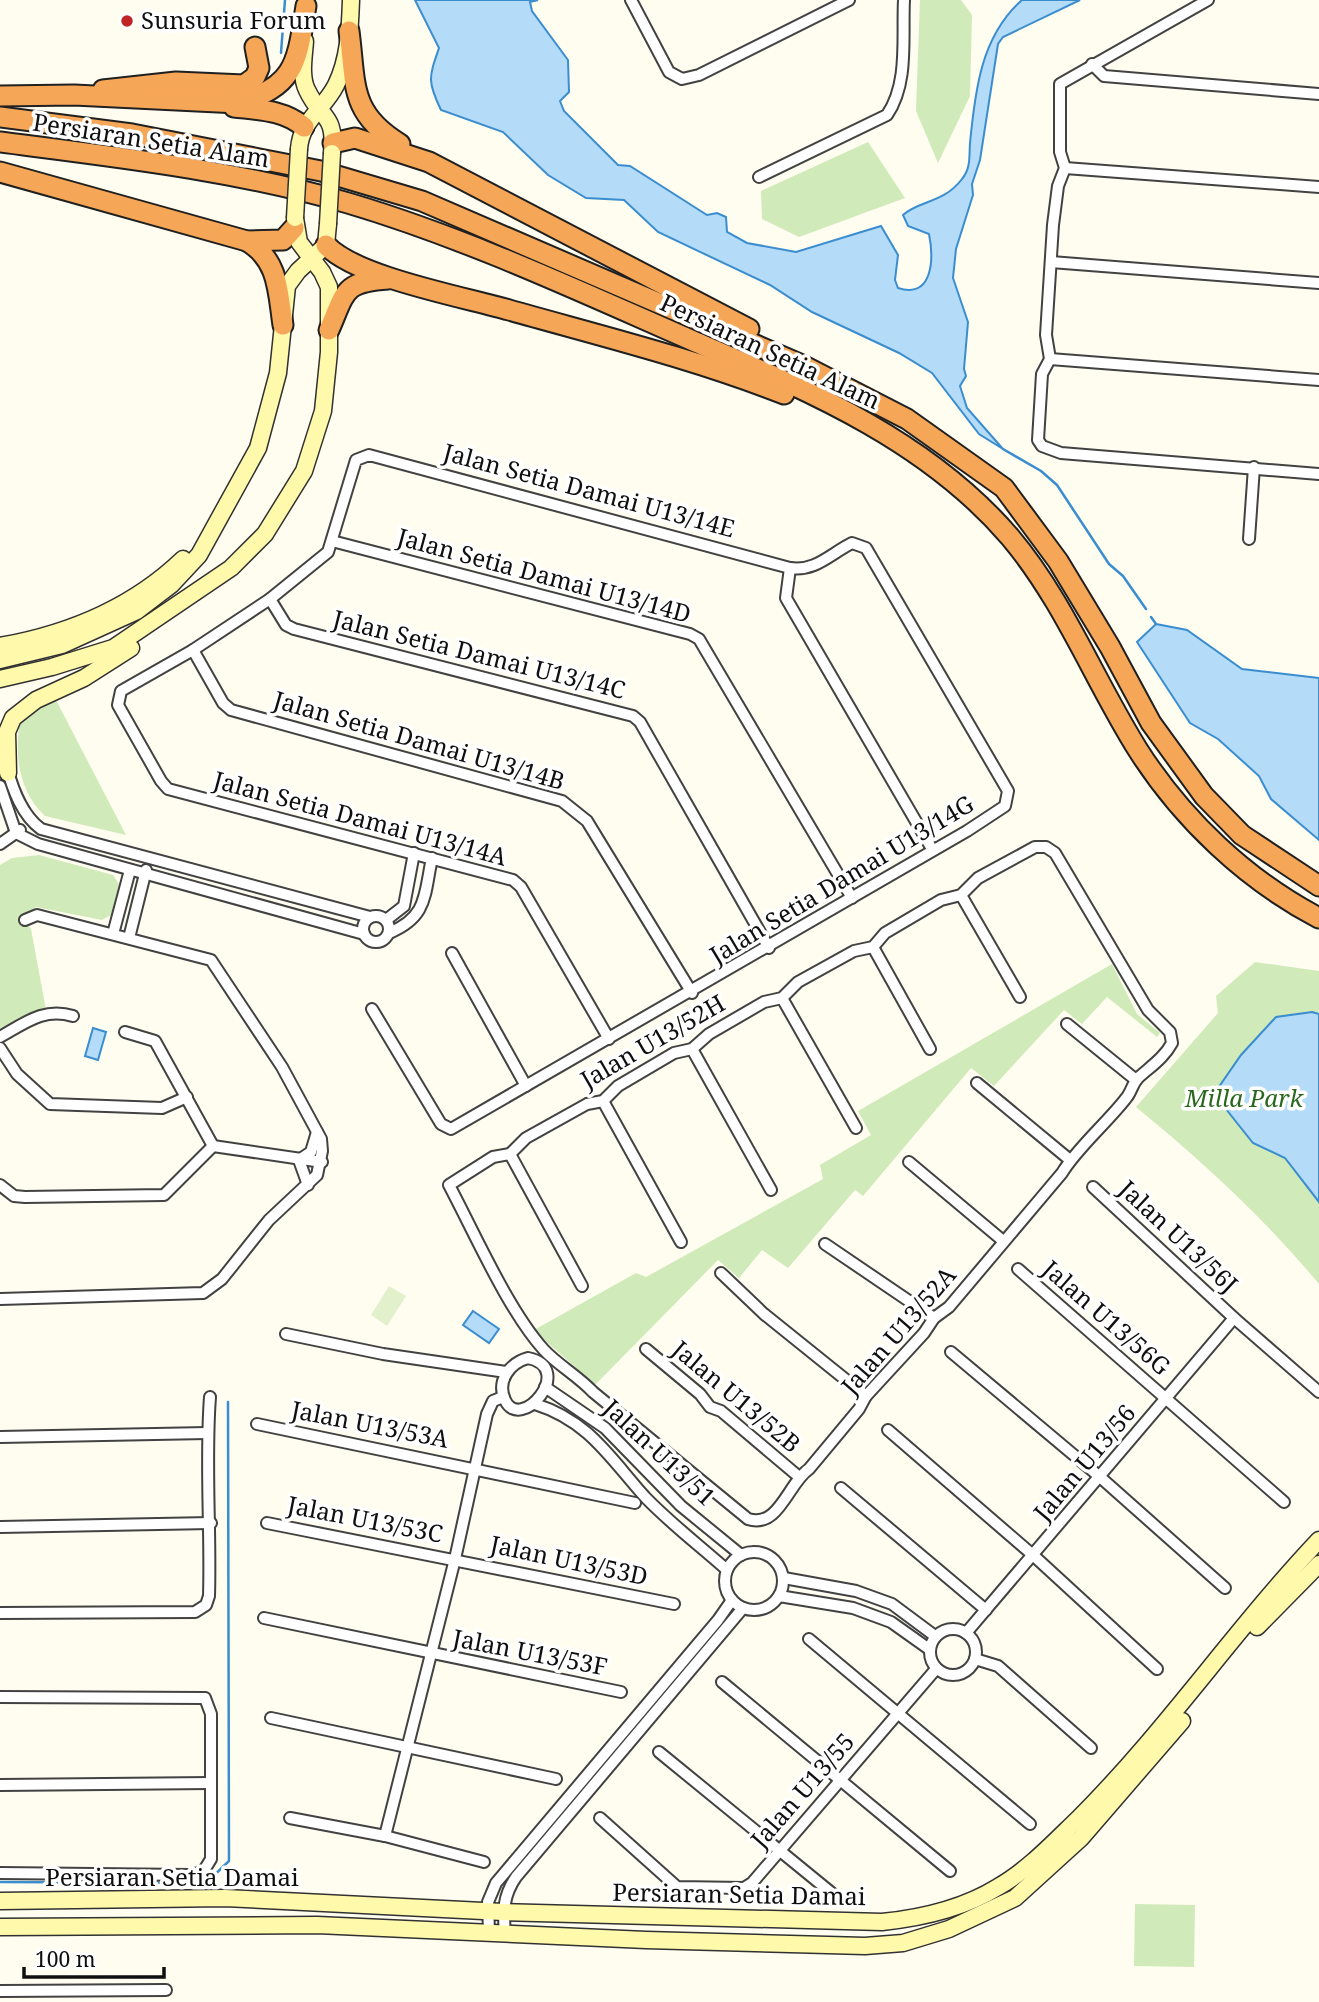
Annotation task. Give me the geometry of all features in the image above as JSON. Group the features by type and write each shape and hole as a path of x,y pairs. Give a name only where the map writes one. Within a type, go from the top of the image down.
{"highway":[{"path":"0,96 74,95 238,103 264,96 290,74 298,57 307,3"},
{"path":"349,31 359,102 369,121 384,134 429,162 759,335 802,365"},
{"path":"74,95 143,84 244,85 256,77 259,68 255,47"},
{"path":"195,102 278,113 293,117 304,127"},
{"name":"Persiaran Setia Alam","path":"0,117 132,134 307,169 422,201 802,365 907,419 1004,488 1058,561 1110,647 1151,723 1204,796 1242,835 1319,886"},
{"path":"333,148 355,138 429,162"},
{"name":"Persiaran Setia Alam","path":"0,142 188,167 348,203 450,238 574,289 807,391 895,439 956,482 1009,535 1042,579 1138,750 1177,803 1222,849 1262,884 1319,918"},
{"path":"0,172 247,241 258,247 274,266 283,325"},
{"path":"247,241 283,240 295,223"},
{"path":"326,245 343,261 743,378 895,439"},
{"path":"329,330 350,288 361,281 396,278"}],"street":[{"path":"351,0 349,31 337,84 304,127 299,149 295,223 303,250 322,272 329,287 323,411 304,471 265,534 201,600 84,678 36,700 13,718 7,732 4,779 30,821 41,829 386,920"},
{"path":"631,0 668,72 682,79 699,75 849,0"},
{"path":"759,177 887,116 896,102 901,85 904,0"},
{"path":"1208,0 1060,84 1060,152 1065,168 1058,186 1051,261 1046,335 1050,359 1042,374 1037,433 1042,446 1061,453 1319,474"},
{"path":"0,660 62,645 137,611 170,585 199,555 258,449 278,373 287,286 298,271 326,245 333,148 331,122 305,82 307,3"},
{"path":"1092,64 1104,76 1319,94"},
{"path":"1065,168 1319,187"},
{"path":"1051,261 1319,283"},
{"path":"1050,359 1319,380"},
{"name":"Jalan Setia Damai U13/14E","path":"332,541 356,460 362,456 377,455 790,568"},
{"path":"1250,539 1254,467"},
{"path":"0,646 37,639 79,625 114,609 176,566 214,531"},
{"path":"193,650 270,599 328,552 332,541"},
{"name":"Jalan Setia Damai U13/14D","path":"332,541 544,595 690,634 699,639 852,898"},
{"name":"Jalan Setia Damai U13/14G","path":"372,1009 441,1124 447,1129 456,1128 769,948 1005,806 1008,791 866,548 852,543 814,567 804,570 790,568"},
{"path":"0,679 52,667 113,648 231,568"},
{"path":"790,568 786,597 932,849"},
{"name":"Jalan Setia Damai U13/14C","path":"270,599 286,625 294,629 633,716 640,722 769,948"},
{"name":"Jalan Setia Damai U13/14A","path":"193,650 121,691 118,705 168,789 513,880 521,887 609,1039"},
{"name":"Jalan Setia Damai U13/14B","path":"193,650 223,703 231,710 562,801 575,809 587,821 692,993"},
{"path":"0,745 4,779 16,833"},
{"path":"0,844 30,821"},
{"path":"16,833 38,844 364,934 369,940 377,942 415,919 422,902 432,858"},
{"name":"Jalan U13/52H","path":"542,1356 449,1185 493,1157 510,1154 526,1138 587,1104 603,1101 618,1086 674,1054 692,1049 709,1034 753,1009 782,998 798,982 854,951 873,947 885,933 941,900 961,895 978,878 1035,847 1046,847"},
{"name":"Jalan U13/52A","path":"542,1356 748,1519 761,1521 771,1516 793,1489 798,1476 826,1449 866,1396 924,1334 934,1318 948,1307 1002,1240 1062,1173 1070,1160 1083,1149 1129,1094 1136,1080 1149,1071 1169,1048 1172,1036 1148,1010 1055,853 1046,847"},
{"path":"386,920 404,906 414,853"},
{"path":"130,938 146,874 145,857"},
{"path":"113,934 130,870"},
{"path":"961,895 1020,997"},
{"path":"322,922 328,919 327,906"},
{"path":"0,1299 203,1293 222,1279 269,1220 308,1185 317,1175 322,1162 322,1144 317,1132 282,1067 211,960 37,915 25,920"},
{"path":"364,934 364,923 370,917"},
{"path":"386,920 389,933"},
{"path":"873,947 930,1049"},
{"path":"452,953 526,1086"},
{"path":"782,998 856,1128"},
{"path":"0,1037 42,1014 60,1012 74,1016"},
{"path":"1067,1024 1136,1080"},
{"path":"125,1032 155,1041 213,1146"},
{"path":"0,1048 18,1074 50,1104 162,1108 187,1097"},
{"path":"692,1049 771,1190"},
{"path":"977,1083 1070,1160"},
{"path":"603,1101 681,1241"},
{"path":"299,1160 311,1152 317,1132"},
{"path":"213,1146 322,1162"},
{"path":"0,1185 14,1196 25,1197 164,1195 213,1146"},
{"path":"510,1154 582,1286"},
{"path":"299,1160 308,1185"},
{"path":"909,1162 1002,1240"},
{"name":"Jalan U13/56J","path":"1093,1187 1234,1318 1319,1392"},
{"path":"825,1244 934,1318"},
{"name":"Jalan U13/56G","path":"1018,1269 1284,1502"},
{"path":"721,1273 764,1314 866,1396"},
{"name":"Jalan U13/56","path":"966,1633 1234,1318"},
{"path":"286,1334 383,1354 506,1372"},
{"name":"Jalan U13/52B","path":"646,1349 700,1394 710,1407 720,1411 798,1476"},
{"path":"951,1352 1100,1477 1225,1588"},
{"path":"542,1356 546,1368 545,1387 535,1404 526,1409 508,1406 503,1397 506,1372 521,1360 542,1356"},
{"name":"Jalan U13/51","path":"545,1387 605,1427 681,1506 741,1555"},
{"path":"0,1614 195,1612 205,1605 209,1596 211,1524 207,1433 210,1397"},
{"path":"385,1836 455,1559 487,1414 493,1401 503,1397"},
{"name":"Jalan U13/51","path":"535,1404 548,1408 593,1437 610,1452 647,1499 727,1570"},
{"name":"Jalan U13/53A","path":"257,1424 635,1503"},
{"path":"888,1430 1034,1556 1157,1670"},
{"path":"0,1437 207,1433"},
{"path":"841,1488 986,1610"},
{"name":"Jalan U13/53C","path":"267,1523 455,1559"},
{"path":"0,1527 211,1524"},
{"name":"Persiaran Setia Damai","path":"0,1901 225,1898 496,1912 882,1922 907,1919 972,1900 1019,1872 1116,1781 1319,1540"},
{"path":"765,1553 778,1563 784,1578 779,1596 764,1608 743,1608 732,1600 725,1580 727,1570 741,1555 765,1553"},
{"name":"Jalan U13/53D","path":"455,1559 674,1604"},
{"name":"Persiaran Setia Damai","path":"0,1927 317,1925 865,1946 925,1938 980,1916 1015,1898 1081,1838 1129,1786 1268,1615 1319,1564"},
{"path":"784,1578 856,1591 892,1604 935,1636"},
{"path":"779,1596 866,1613 891,1622 929,1649 936,1669 943,1674 958,1675 966,1671 975,1659 975,1644 966,1633 947,1629 935,1636 929,1649"},
{"path":"497,1933 496,1912 489,1896 501,1877 719,1620 732,1600"},
{"path":"496,1912 516,1877 730,1627 743,1608"},
{"name":"Jalan U13/53F","path":"264,1618 621,1692"},
{"path":"808,1639 1030,1824"},
{"path":"975,1659 998,1666 1091,1748"},
{"name":"Jalan U13/55","path":"600,1818 677,1887 744,1888 779,1852 936,1669"},
{"path":"722,1682 950,1871"},
{"path":"0,1697 205,1698 211,1714 211,1859 203,1872 0,1873"},
{"path":"271,1718 556,1779"},
{"path":"659,1752 839,1899"},
{"path":"0,1785 211,1783"},
{"path":"290,1818 385,1836 484,1862"},
{"path":"126,1990 126,2002"},
{"path":"0,1991 40,1997 126,1990 166,1990"}],"green space":[{"path":"920,0 961,0 972,15 970,96 938,163 916,111"},
{"path":"868,142 905,198 799,237 762,219 761,191"},
{"path":"56,700 126,835 45,816 29,796 18,760 20,722 36,709"},
{"path":"39,855 113,875 119,884 111,915 102,920 36,907 21,917 31,929 46,1010 0,1033 0,865 12,858"},
{"name":"Milla Park","path":"1255,962 1319,971 1319,1284 1232,1191 1136,1107 1218,1013 1216,996"},
{"path":"1112,964 1137,1014 1160,1033 1157,1037 1107,997 1082,1024 1064,1010 994,1086 971,1068 863,1196 855,1190 788,1268 762,1250 739,1278 718,1260 594,1386 534,1330 636,1273 646,1277 823,1179 820,1165 871,1135 858,1111"},
{"path":"389,1286 406,1296 387,1326 371,1315"},
{"path":"1135,1904 1195,1905 1194,1967 1134,1966"}],"water":[{"path":"415,0 538,0 530,2 532,11 568,60 569,92 560,101 564,111 618,165 630,166 707,215 717,213 726,217 727,232 747,243 796,252 881,226 898,255 895,280 898,288 910,290 925,282 931,265 931,244 929,234 908,226 903,215 947,193 965,175 969,162 978,84 982,66 997,30 1022,0 1080,0 1003,37 998,44 980,160 972,184 973,195 956,249 953,278 968,322 964,369 966,376 960,386 967,408 1003,449 979,434 932,373 899,353 812,312 770,285 658,232 624,200 586,198 548,175 503,132 441,110 431,79 439,48"},
{"path":"1156,624 1187,630 1242,669 1319,678 1319,840 1271,799 1259,776 1218,739 1190,723 1137,642"},
{"path":"1312,1012 1319,1014 1319,1202 1285,1158 1253,1143 1214,1094 1241,1055 1276,1017"},
{"path":"93,1028 106,1032 98,1060 85,1056"},
{"path":"473,1311 499,1329 489,1343 463,1325"}],"waterway":[{"path":"281,53 285,0"},
{"path":"1003,449 1041,471 1057,485 1109,564 1123,576 1146,609"},
{"path":"1151,617 1156,624"},
{"path":"0,1882 206,1883 229,1861 228,1402"}],"place":[{"name":"Sunsuria Forum","path":"127,21"}]}
